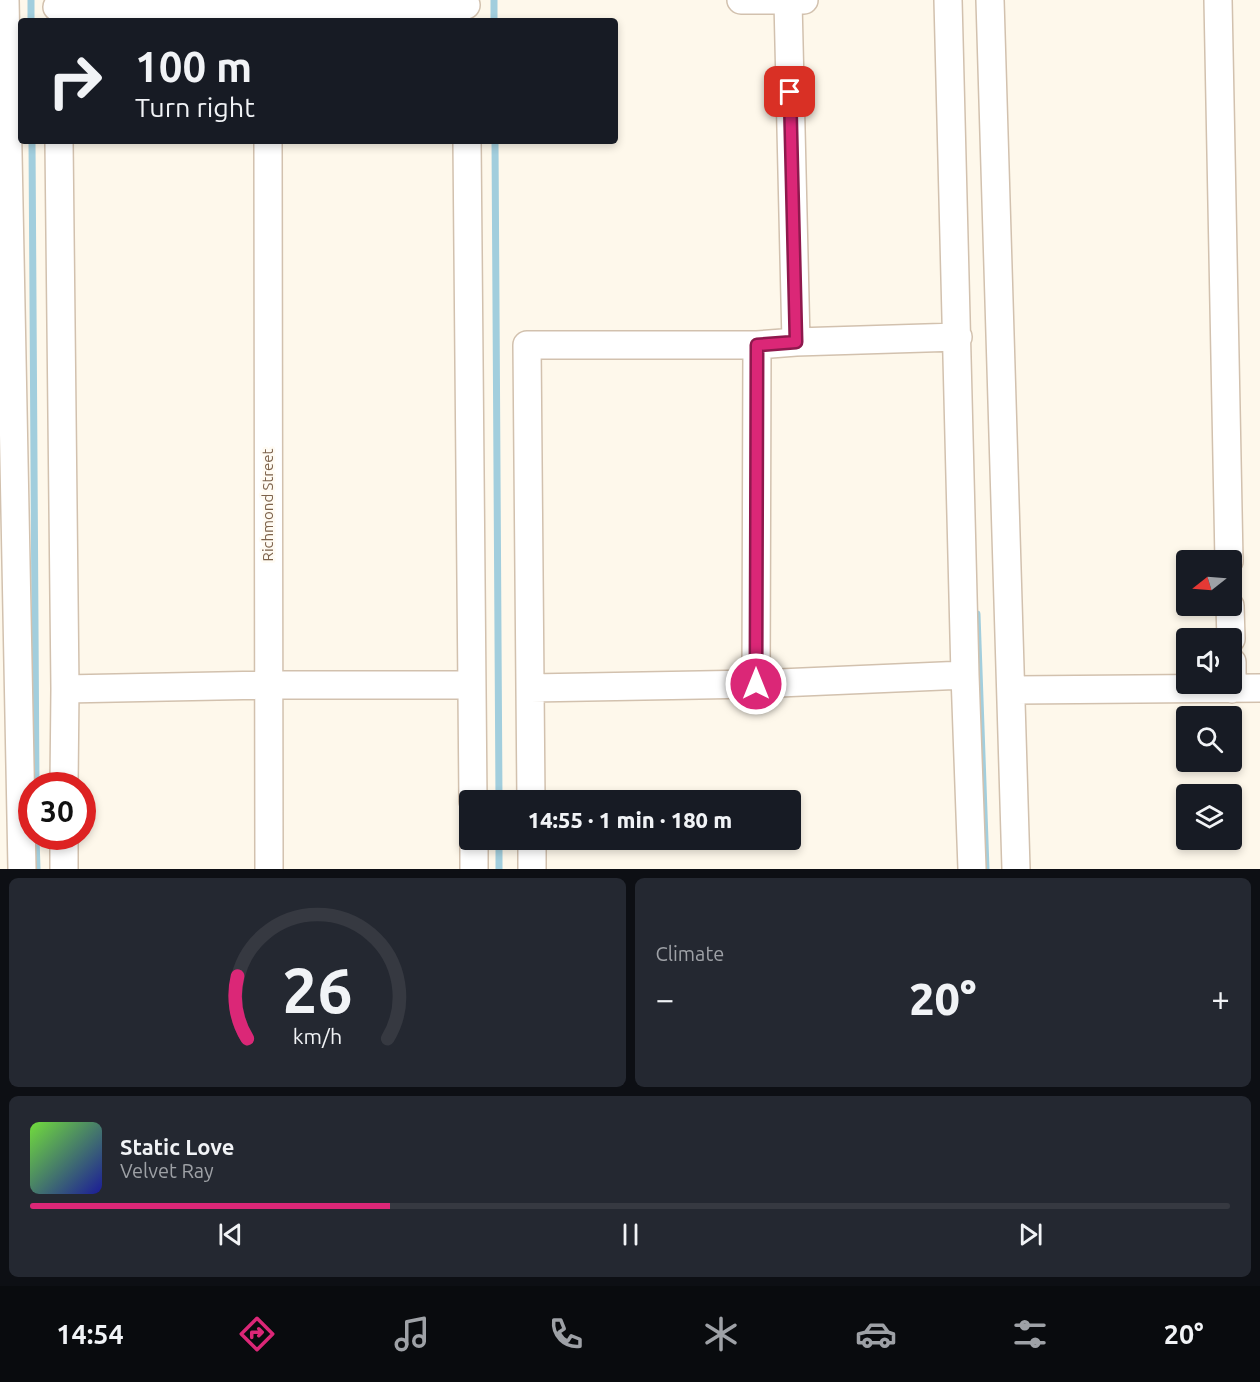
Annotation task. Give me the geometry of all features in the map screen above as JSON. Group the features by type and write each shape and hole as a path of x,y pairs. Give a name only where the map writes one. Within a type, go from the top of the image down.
{"street":[{"path":"741,0 796,1 796,342"},
{"path":"948,0 972,869"},
{"path":"990,0 1016,869"},
{"path":"1218,0 1229,550"},
{"path":"3,3 9,689 22,869"},
{"path":"57,9 268,16 466,8"},
{"path":"59,144 64,772"},
{"name":"Richmond Street","path":"268,144 269,869"},
{"path":"467,144 473,790"},
{"path":"531,790 527,345 757,345 958,337"},
{"path":"756,684 757,345"},
{"path":"531,688 756,684 965,675"},
{"path":"1011,690 1176,679"},
{"path":"1242,680 1260,688"},
{"path":"65,688 471,685"},
{"path":"64,850 64,869"},
{"path":"474,850 474,869"},
{"path":"532,850 532,869"}],"waterway":[{"path":"31,0 31,18"},
{"path":"494,0 494,18"},
{"path":"32,144 36,772"},
{"path":"495,144 499,790"},
{"path":"977,614 986,869"},
{"path":"36,850 37,869"},
{"path":"499,850 499,869"}],"route":[{"path":"756,684 757,345 796,342 790,92"}]}
